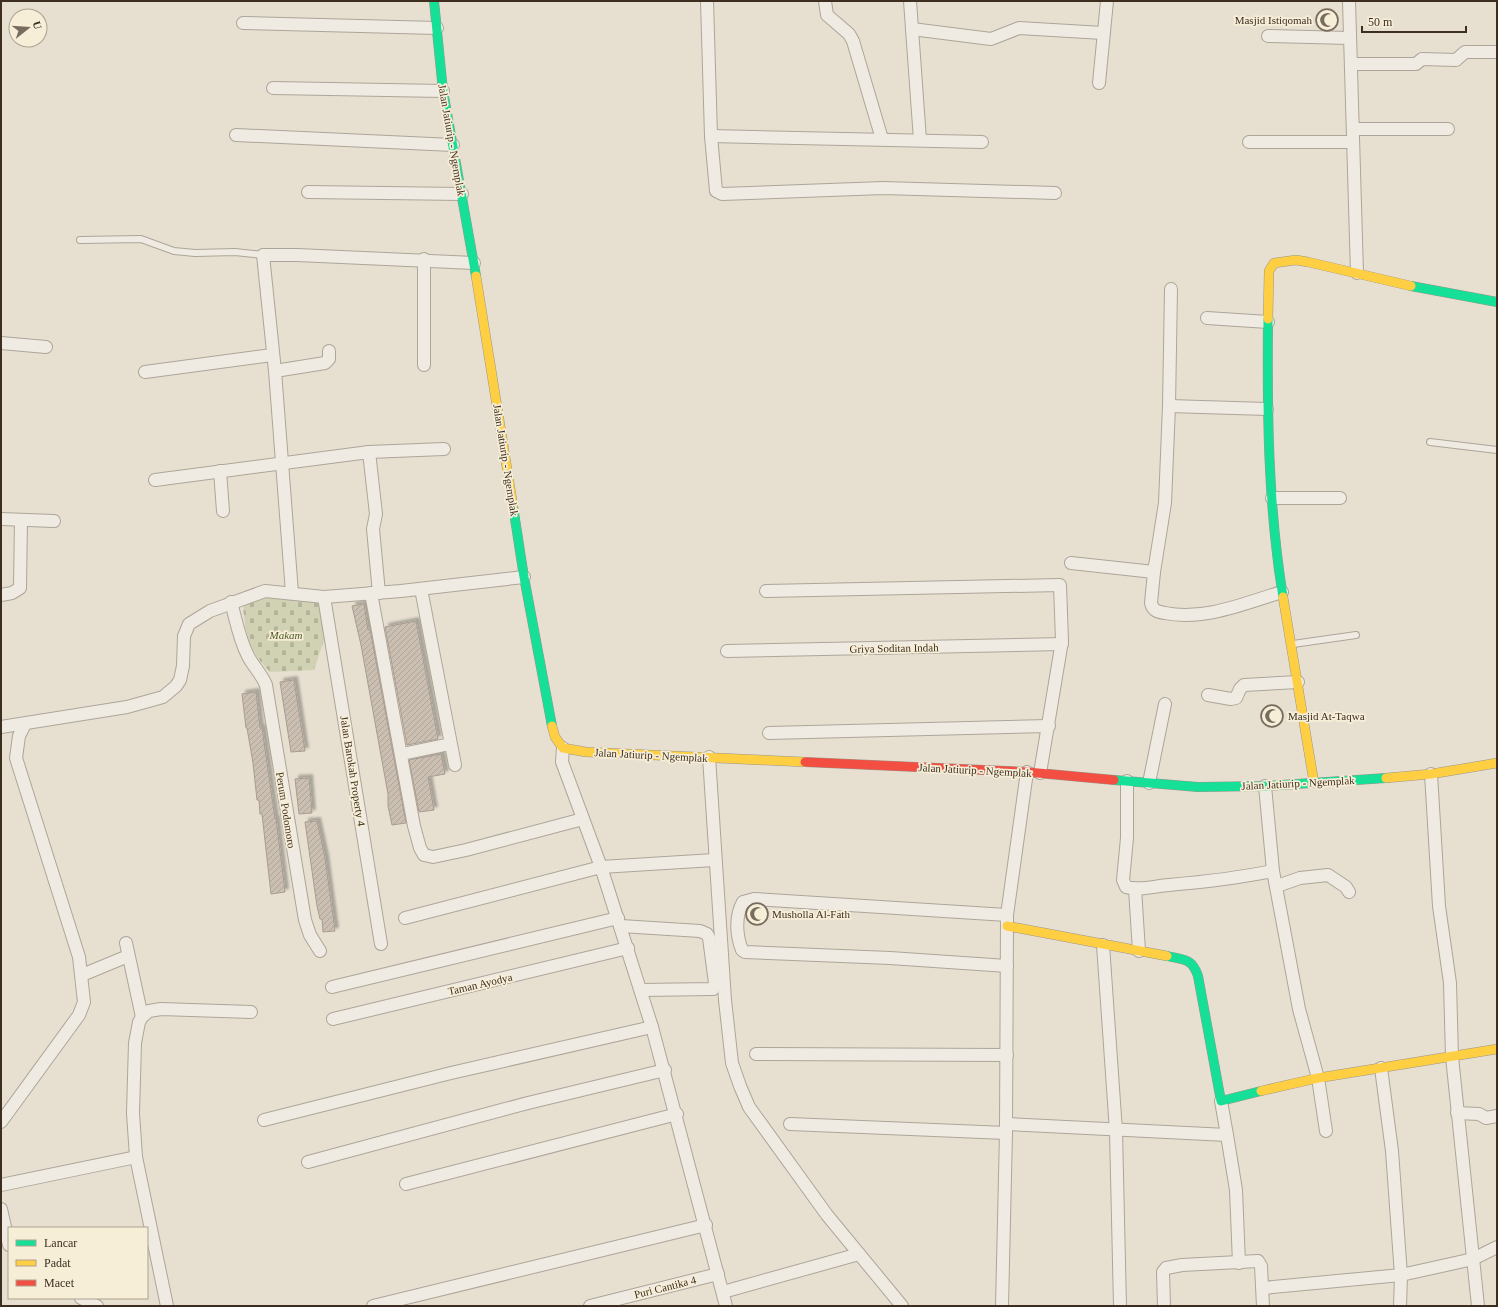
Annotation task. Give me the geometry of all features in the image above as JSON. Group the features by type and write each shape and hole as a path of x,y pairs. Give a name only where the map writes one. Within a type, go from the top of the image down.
{"street":[{"name":"Jalan Jatiurip - Ngemplak","path":"434,1 443,91 474,263 524,577 551,721 555,737 563,748 586,752 1027,772 1198,787 1265,786 1432,774 1497,763"},
{"path":"707,1 711,136 716,191 722,194 883,188 1055,193"},
{"path":"825,1 827,15 849,34 853,41 882,139"},
{"path":"910,1 920,140"},
{"path":"1099,83 1107,1"},
{"path":"1349,1 1357,273"},
{"path":"243,23 436,28"},
{"path":"912,29 991,39 1019,28 1103,33"},
{"path":"1268,36 1350,38"},
{"path":"1352,64 1416,64 1422,59 1456,60 1465,52 1497,52"},
{"path":"273,88 443,91"},
{"path":"1353,129 1448,129"},
{"path":"236,135 453,145"},
{"path":"711,136 982,142"},
{"path":"1250,142 1353,142"},
{"path":"308,192 462,194"},
{"path":"292,593 275,371 272,354 263,256 297,255 424,259 474,263"},
{"path":"424,259 424,364"},
{"path":"1314,783 1275,545 1267,409 1269,271 1274,263 1296,260 1435,292 1497,302"},
{"path":"1171,289 1169,406 1165,503 1154,572 1152,608 1156,611 1180,616 1192,616 1223,609 1282,592"},
{"path":"1207,318 1268,322"},
{"path":"1,343 46,348"},
{"path":"275,371 325,364 329,359 329,352"},
{"path":"145,372 272,354"},
{"path":"1169,406 1267,409"},
{"path":"155,480 281,462 369,452 444,449"},
{"path":"369,452 376,514 372,529 375,593 417,838 424,855 433,857 584,819"},
{"path":"220,471 223,511"},
{"path":"1272,498 1340,498"},
{"path":"1,519 54,521"},
{"path":"1,595 12,594 20,588 21,520"},
{"path":"1071,563 1154,572"},
{"path":"1,1122 79,1016 84,1002 82,975 77,949 16,758 19,736 14,726 127,707 163,697 176,686 180,680 183,666 184,636 188,624 210,611 231,602 265,591 324,597 421,589 524,577"},
{"path":"766,591 1060,585 1063,624 1062,644 1040,773"},
{"path":"421,589 455,765"},
{"name":"Jalan Barokah Property 4","path":"324,597 381,944"},
{"name":"Perum Podomoro","path":"231,602 242,645 266,685 305,920 310,935 320,951"},
{"name":"Griya Soditan Indah","path":"727,651 1062,644"},
{"path":"1208,695 1231,699 1236,698 1244,685 1298,682"},
{"path":"1149,783 1165,704"},
{"path":"769,732 1049,726"},
{"path":"402,754 450,744"},
{"path":"563,748 562,762 601,867 628,948 665,1070 726,1306"},
{"path":"713,757 714,860 725,1000 732,1063 749,1107 827,1215 902,1306"},
{"path":"1002,1306 1007,1055 1007,921 1027,772"},
{"path":"1432,774 1440,906 1450,983 1452,1057 1478,1306"},
{"path":"1127,781 1127,838 1123,880 1126,887 1135,888 1230,879 1273,871"},
{"path":"1265,786 1273,871 1299,1009 1318,1078 1326,1132"},
{"path":"405,918 601,867 714,860"},
{"path":"1277,886 1300,878 1328,875 1334,877 1349,892"},
{"path":"1135,888 1139,951"},
{"path":"1007,966 890,958 745,952 742,950 740,945 737,914 743,902 754,899 1007,921 1103,945 1186,960 1194,965 1198,976 1236,1190 1239,1263"},
{"path":"332,987 619,922 707,934 710,938 715,983 713,989 641,990"},
{"path":"126,943 142,1017"},
{"path":"1103,945 1116,1131 1120,1306"},
{"name":"Taman Ayodya","path":"333,1019 628,948"},
{"path":"82,975 128,956"},
{"path":"167,1306 136,1157 133,1113 135,1043 139,1022 149,1011 161,1009 251,1012"},
{"path":"264,1120 451,1073 652,1027"},
{"path":"1221,1101 1318,1078 1452,1057 1497,1048"},
{"path":"756,1054 1007,1055"},
{"path":"1381,1068 1392,1151 1401,1275 1400,1306"},
{"path":"308,1162 528,1103 665,1070"},
{"path":"1457,1113 1479,1114 1486,1118 1497,1116"},
{"path":"406,1184 677,1114"},
{"path":"790,1124 1116,1131 1227,1135"},
{"path":"1,1185 136,1157"},
{"path":"1,1209 8,1240"},
{"path":"373,1306 706,1226"},
{"path":"1263,1288 1401,1275 1473,1259 1497,1247"},
{"path":"723,1292 859,1254"},
{"path":"1164,1306 1164,1272 1166,1268 1182,1265 1258,1261 1260,1263 1263,1288 1263,1306"},
{"name":"Puri Cantika 4","path":"590,1306 718,1274"},
{"path":"83,1299 97,1306"}],"lane":[{"path":"80,240 141,240 174,251 195,253 235,252 263,256"},
{"path":"1430,442 1497,450"},
{"path":"1292,644 1356,635"}],"green space":[{"name":"Makam","path":"270,597 305,599 319,604 325,637 314,670 270,672 257,657 249,642 245,625 243,605 260,598"}],"building":[{"path":"364,604 406,823 392,825 388,806 388,794 361,645 352,606"},
{"path":"416,621 438,739 407,745 385,627"},
{"path":"294,680 305,751 291,752 280,682"},
{"path":"256,692 260,728 262,728 276,819 285,892 271,894 262,814 260,814 259,800 257,800 253,763 246,728 242,694"},
{"path":"441,754 445,774 428,777 434,810 419,812 409,760"},
{"path":"309,778 312,813 299,814 295,779"},
{"path":"317,821 325,858 335,931 323,932 322,919 320,919 317,906 305,822"}],"traffic: fast":[{"path":"434,1 443,91 476,276"},
{"path":"1411,286 1497,302"},
{"path":"1268,319 1268,424 1271,493 1283,597"},
{"path":"513,506 524,577 552,726"},
{"path":"1114,780 1198,787 1265,786 1386,778"},
{"path":"1167,956 1183,959 1190,963 1196,970 1221,1101 1261,1091"}],"traffic: slow":[{"path":"1268,319 1269,271 1274,263 1296,260 1308,262 1411,286"},
{"path":"476,276 513,506"},
{"path":"1283,597 1314,783"},
{"path":"552,726 555,737 563,748 586,752 805,762"},
{"path":"1386,778 1431,774 1497,763"},
{"path":"1007,926 1167,956"},
{"path":"1261,1091 1318,1078 1497,1049"}],"traffic: jam":[{"path":"805,762 1027,772 1114,780"}],"place":[{"name":"Masjid Istiqomah","path":"1327,20"},
{"name":"Masjid At-Taqwa","path":"1272,716"},
{"name":"Musholla Al-Fath","path":"757,914"}]}
